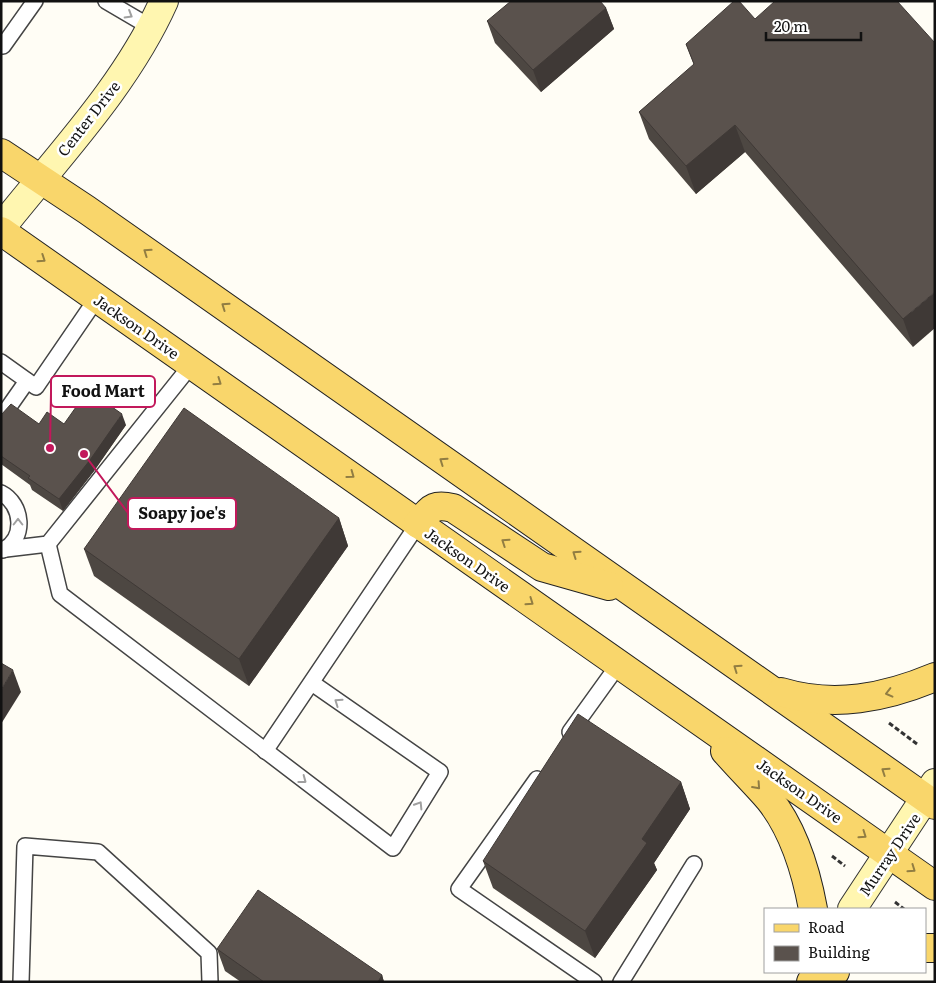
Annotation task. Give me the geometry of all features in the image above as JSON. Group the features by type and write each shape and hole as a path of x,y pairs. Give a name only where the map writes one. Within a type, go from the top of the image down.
{"main road":[{"name":"Center Drive","path":"1,230 41,178 80,133 152,28 164,1"},
{"path":"1,153 41,178 764,686 932,795"},
{"name":"Jackson Drive","path":"1,230 935,886"},
{"path":"418,524 431,508 439,505 453,508 542,567 630,592"},
{"path":"764,686 805,699 837,701 909,688 935,677"},
{"path":"688,711 770,801 794,842 808,881 813,908"},
{"name":"Murray Drive","path":"853,908 889,853 932,795"},
{"path":"812,982 833,973"}],"lane":[{"path":"1,44 4,46 35,1"},
{"path":"106,1 152,28"},
{"path":"1,362 36,387 97,298"},
{"path":"4,550 48,544 192,364"},
{"path":"1,418 27,381"},
{"path":"1,494 15,505 19,516 19,528 14,539 4,550"},
{"path":"264,751 312,683 418,524"},
{"path":"48,544 60,594 393,848 440,772 312,683"},
{"path":"561,745 619,664"},
{"path":"544,769 459,889 594,982"},
{"path":"21,982 25,846 98,852 209,954 210,982"},
{"path":"621,982 694,864"}],"path":[{"path":"895,902 903,908"}],"building":[{"path":"511,1 600,1 606,8 533,70 487,21"},
{"path":"734,1 739,1 755,19 775,1 897,1 935,43 935,292 903,319 735,125 686,166 639,112 694,64 686,44"},
{"path":"88,390 122,414 90,460 59,499 28,478 30,476 1,456 1,415 11,404 39,424 47,412 64,424"},
{"path":"184,408 339,518 239,659 84,549"},
{"path":"1,663 13,670 1,690"},
{"path":"578,714 681,782 642,839 647,843 585,931 483,861"},
{"path":"258,890 382,975 378,982 264,982 217,949"}],"place":[{"name":"Food Mart","path":"50,448"},
{"name":"Soapy joe's","path":"84,454"}]}
